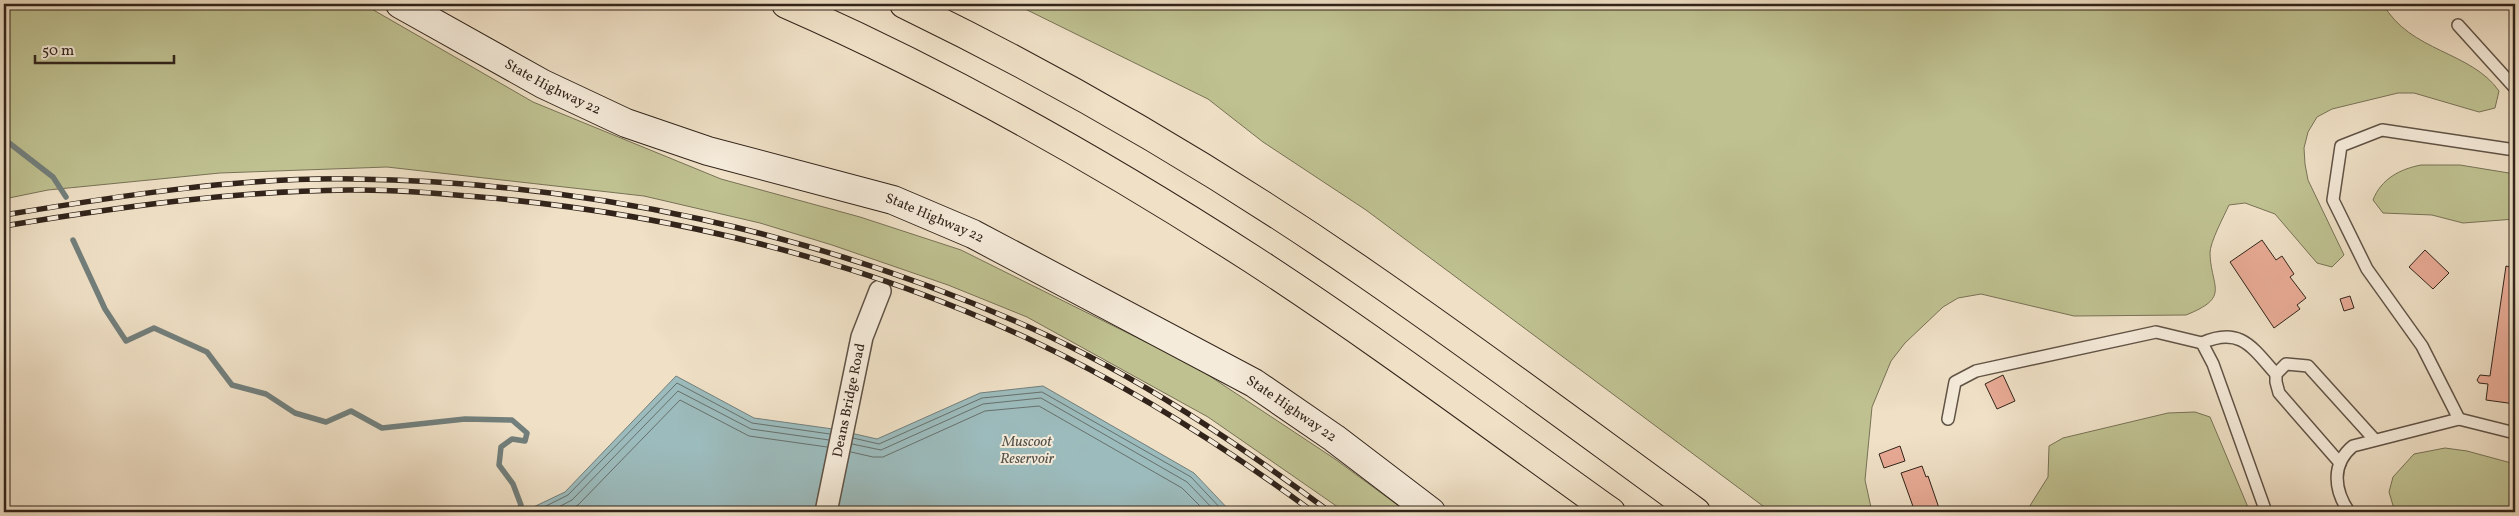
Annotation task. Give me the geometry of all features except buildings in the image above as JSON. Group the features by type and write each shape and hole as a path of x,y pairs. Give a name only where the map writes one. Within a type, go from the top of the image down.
{"highway":[{"path":"786,4 948,82 1084,156 1169,207 1335,315 1611,512"},
{"path":"904,4 1031,68 1112,112 1275,213 1381,284 1696,512"}],"main road":[{"name":"State Highway 22","path":"400,4 543,84 626,123 708,151 892,200 973,234 1254,384 1334,438 1431,512"}],"street":[{"name":"Deans Bridge Road","path":"826,512 862,337 880,291"}],"lane":[{"path":"2458,25 2515,88"},
{"path":"2459,419 2422,346 2367,269 2333,200 2341,146 2382,130 2515,150"},
{"path":"1948,419 1955,382 1976,371 2156,332 2202,343 2217,336 2239,338 2249,344 2276,374 2276,382 2280,393 2340,463"},
{"path":"2202,343 2213,364 2266,512"},
{"path":"2276,374 2286,364 2308,366 2374,439"},
{"path":"2349,512 2340,499 2337,476 2342,456 2354,446 2374,439 2459,419 2515,433"}],"green space":[{"path":"4,4 363,4 533,102 721,179 860,217 961,250 1196,367 1335,459 1407,512 1345,512 1208,417 1027,317 948,285 832,245 760,223 644,196 387,167 220,173 48,190 4,199"},
{"path":"1015,4 2383,4 2395,20 2409,32 2424,42 2473,67 2499,91 2495,108 2479,112 2414,93 2398,93 2332,109 2317,117 2308,132 2304,148 2305,164 2308,180 2344,255 2332,267 2317,263 2275,214 2245,203 2229,205 2212,242 2210,253 2215,283 2214,297 2200,309 2186,315 2074,316 1981,294 1958,298 1943,307 1905,343 1891,361 1872,407 1865,480 1872,512 1771,512 1366,210 1263,142 1208,99"},
{"path":"2421,165 2460,165 2515,174 2515,219 2463,223 2432,215 2383,213 2373,200 2381,186 2399,172"},
{"path":"2195,412 2210,417 2250,512 2026,512 2048,477 2049,446 2063,438 2168,413"},
{"path":"2445,448 2467,451 2515,464 2515,512 2395,512 2389,492 2393,477 2414,454"}],"water":[{"name":"Muscoot Reservoir","path":"676,376 754,418 833,429 877,439 980,393 1043,386 1194,473 1231,512 523,512 565,492"}],"waterway":[{"path":"4,139 53,177 66,197"},
{"path":"73,240 105,309 126,341 154,328 207,352 232,385 266,394 295,413 326,422 351,411 382,428 465,419 512,420 527,433 525,441 512,439 501,447 499,465 513,484 521,505 517,512"}],"railway":[{"path":"4,215 178,189 266,181 354,179 441,182 528,190 614,202 700,219 785,240 868,265 950,294 1031,328 1110,367 1186,412 1330,512"},
{"path":"4,226 176,201 262,193 365,190 431,193 550,204 691,228 829,263 897,285 1029,339 1103,377 1175,418 1313,512"}]}
